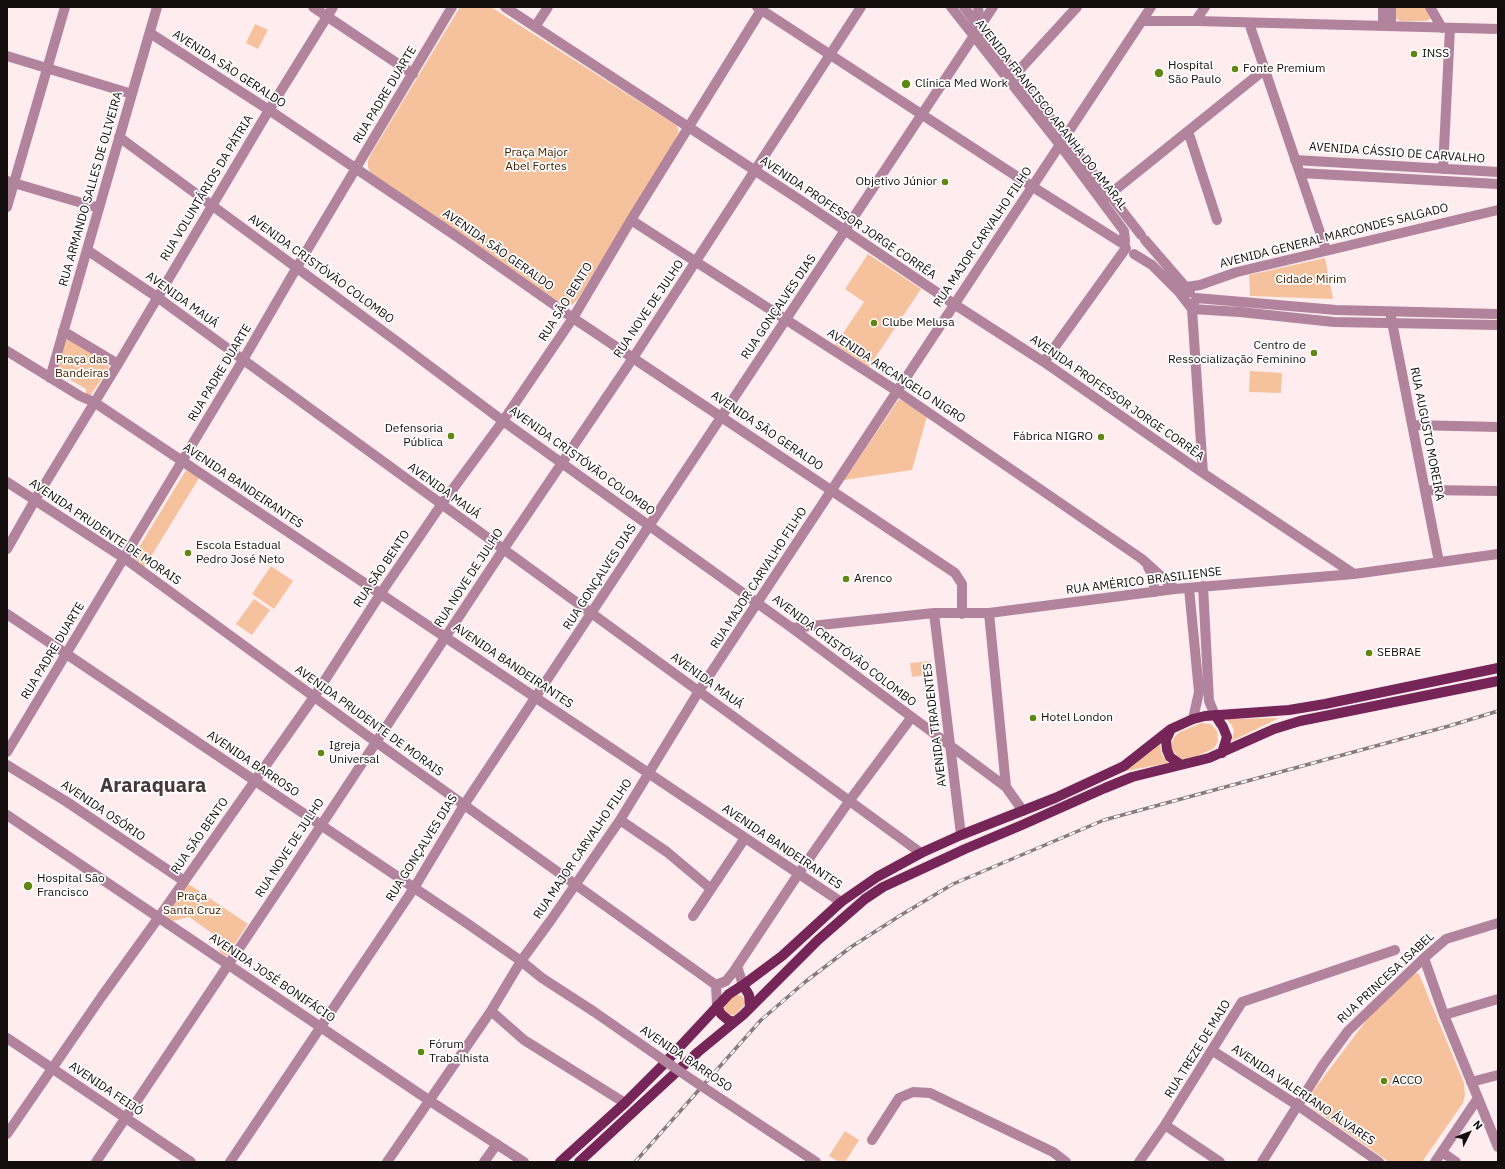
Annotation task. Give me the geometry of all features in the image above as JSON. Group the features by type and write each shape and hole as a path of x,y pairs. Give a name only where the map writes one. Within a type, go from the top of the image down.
{"main road":[{"path":"560,1162 625,1103 729,994 782,956 841,902 877,877 921,853 961,835 1082,786 1124,766 1171,729 1193,719 1215,715 1289,710 1326,704 1498,668"},
{"path":"579,1162 698,1052 734,1022 820,938 865,899 883,887 965,848 1132,777 1209,758 1274,729 1300,721 1498,681"},
{"path":"1215,715 1223,727 1227,737 1222,753"},
{"path":"1171,729 1166,740 1168,750 1170,757 1180,764"},
{"path":"743,985 749,995 750,1007"},
{"path":"717,1006 721,1014 728,1020 734,1022"}],"street":[{"path":"7,207 11,182 65,7"},
{"name":"RUA ARMANDO SALLES DE OLIVEIRA","path":"50,378 157,7"},
{"path":"313,7 413,74"},
{"name":"RUA VOLUNTÁRIOS DA PÁTRIA","path":"7,549 269,110 333,7"},
{"name":"RUA PADRE DUARTE","path":"7,752 243,360 452,7"},
{"name":"AVENIDA PROFESSOR JORGE CORRÊA","path":"505,7 1044,362 1203,473 1354,574"},
{"path":"535,27 548,7"},
{"name":"RUA NOVE DE JULHO","path":"96,1162 503,550 633,358 861,7"},
{"name":"AVENIDA FRANCISCO ARANHA DO AMARAL","path":"951,7 974,35 1013,77 1063,141 1109,194 1182,290 1192,309"},
{"name":"AVENIDA FRANCISCO ARANHA DO AMARAL","path":"964,7 980,26 1013,77"},
{"path":"978,7 980,26"},
{"name":"RUA GONÇALVES DIAS","path":"230,1162 414,888 464,805 993,7"},
{"path":"1013,77 1077,7"},
{"name":"RUA MAJOR CARVALHO FILHO","path":"387,1162 491,1011 521,961 620,820 699,691 1151,7"},
{"path":"1197,21 1205,7"},
{"path":"1383,7 1387,26"},
{"path":"1387,26 1391,7"},
{"path":"1430,7 1446,28 1443,169"},
{"path":"760,8 922,115 1033,187 1128,247 1138,254 1146,247 1143,237 1132,234 1128,247 1044,362"},
{"name":"RUA SÃO BENTO","path":"7,1134 102,996 314,697 381,593 441,505 503,421 573,318 760,8"},
{"path":"1142,21 1197,21 1498,29"},
{"path":"1249,23 1326,250"},
{"name":"AVENIDA SÃO GERALDO","path":"150,33 269,110 459,238 573,318 722,416 955,573 962,584 962,614"},
{"path":"7,56 132,94"},
{"path":"1101,200 1264,70"},
{"path":"1188,131 1217,220"},
{"name":"AVENIDA CRISTÓVÃO COLOMBO","path":"119,138 297,267 503,421 792,628 1006,788 1023,811"},
{"name":"AVENIDA FRANCISCO ARANHA DO AMARAL","path":"1063,141 1101,200 1124,231 1128,247 1182,290 1196,298"},
{"name":"AVENIDA CÁSSIO DE CARVALHO","path":"1295,160 1498,172"},
{"name":"AVENIDA CÁSSIO DE CARVALHO","path":"1300,173 1498,184"},
{"path":"11,182 99,208"},
{"name":"AVENIDA GENERAL MARCONDES SALGADO","path":"1182,290 1237,272 1498,210"},
{"name":"AVENIDA ARCANGELO NIGRO","path":"631,220 897,390 1142,558 1175,589"},
{"name":"AVENIDA MAUÁ","path":"87,250 157,297 921,853"},
{"path":"1203,473 1192,309 1196,298 1336,310 1498,314"},
{"path":"1192,309 1240,312 1334,322 1498,325"},
{"path":"1334,322 1336,310"},
{"name":"RUA AUGUSTO MOREIRA","path":"1391,311 1392,323 1439,562"},
{"path":"63,331 118,364"},
{"name":"AVENIDA BANDEIRANTES","path":"7,351 80,396 94,402 841,902"},
{"path":"1412,425 1498,427"},
{"name":"AVENIDA PRUDENTE DE MORAIS","path":"7,482 124,558 376,742 716,985"},
{"path":"1425,490 1498,491"},
{"name":"RUA AMÉRICO BRASILIENSE","path":"792,628 934,613 989,613 1203,586 1354,574 1498,554"},
{"name":"AVENIDA ARCANGELO NIGRO","path":"1142,558 1152,574 1155,592"},
{"path":"1203,586 1209,701 1215,715"},
{"path":"1189,588 1199,692 1193,719"},
{"name":"AVENIDA TIRADENTES","path":"934,613 961,835"},
{"path":"989,613 1006,788"},
{"name":"AVENIDA BARROSO","path":"7,614 414,888 521,961 542,978 593,1011 688,1077 816,1162"},
{"path":"1195,648 1206,647"},
{"path":"717,1006 716,985 726,981 737,966 850,800 911,718"},
{"name":"AVENIDA OSÓRIO","path":"7,765 67,802 184,881"},
{"name":"AVENIDA JOSÉ BONIFÁCIO","path":"7,816 430,1101 524,1162"},
{"path":"620,820 667,852 711,889"},
{"path":"693,916 745,838"},
{"name":"RUA PRINCESA ISABEL","path":"1262,1162 1297,1105 1348,1031 1424,958 1446,940 1498,923"},
{"name":"RUA TREZE DE MAIO","path":"1139,1162 1213,1051 1242,1002 1395,950"},
{"path":"1424,958 1444,1015 1498,1147"},
{"path":"737,966 743,985"},
{"name":"AVENIDA BARROSO","path":"513,974 525,973 542,978"},
{"path":"1444,1015 1498,999"},
{"path":"491,1011 524,1040 625,1103"},
{"name":"AVENIDA FEIJÓ","path":"7,1038 191,1162"},
{"name":"AVENIDA VALERIANO ÁLVARES","path":"1213,1051 1297,1105 1379,1162"},
{"path":"1471,1082 1498,1075"},
{"path":"872,1140 899,1098 912,1092 930,1093 1052,1152 1066,1162"},
{"path":"1434,1162 1478,1098"},
{"path":"1165,1125 1220,1162"},
{"path":"484,1162 497,1144"},
{"path":"1442,1152 1456,1162"}],"green space":[{"name":"Praça Major Abel Fortes","path":"460,7 491,7 676,125 679,131 675,140 578,299 569,306 565,306 370,172 368,167 368,161 371,154"},
{"path":"1395,7 1426,7 1431,18 1427,21 1400,21 1395,16"},
{"path":"255,24 268,30 258,49 246,43"},
{"name":"Clube Melusa","path":"868,254 921,289 869,367 835,345 864,302 845,289"},
{"name":"Cidade Mirim","path":"1325,258 1333,299 1250,296 1249,275"},
{"name":"Praça das Bandeiras","path":"68,338 107,363 109,368 90,396 86,395 86,389 57,372 56,368 64,339"},
{"path":"1250,371 1282,373 1281,393 1249,392"},
{"path":"899,399 927,416 912,470 844,480"},
{"path":"186,470 199,478 144,568 132,559"},
{"path":"271,566 293,581 274,609 252,594"},
{"path":"254,599 270,610 252,635 236,624"},
{"path":"931,661 932,674 912,677 910,663"},
{"path":"1279,718 1232,741 1234,731 1232,725 1226,719"},
{"path":"1201,723 1211,724 1217,731 1218,741 1216,745 1213,749 1194,757 1185,759 1179,758 1172,749 1174,737 1180,732"},
{"path":"1160,744 1162,755 1168,763 1121,772"},
{"name":"Praça Santa Cruz","path":"187,883 248,924 226,957 220,952 216,936 189,917 173,921 165,916"},
{"path":"1413,972 1419,974 1464,1083 1465,1095 1463,1103 1422,1162 1389,1162 1312,1108 1308,1098 1368,1018"},
{"path":"736,995 743,997 745,1004 735,1015 729,1015 726,1013 724,1006"},
{"path":"845,1131 859,1140 845,1162 839,1162 829,1156"}],"railway":[{"path":"635,1162 761,1020 805,982 851,947 953,884 1104,820 1449,726 1498,711"}],"place":[{"name":"INSS","path":"1414,54"},
{"name":"Fonte Premium","path":"1235,69"},
{"name":"Hospital São Paulo","path":"1159,73"},
{"name":"Clínica Med Work","path":"906,84"},
{"name":"Objetivo Júnior","path":"945,182"},
{"name":"Clube Melusa","path":"874,323"},
{"name":"Centro de Ressocialização Feminino","path":"1314,353"},
{"name":"Defensoria Pública","path":"451,436"},
{"name":"Fábrica NIGRO","path":"1101,437"},
{"name":"Escola Estadual Pedro José Neto","path":"188,553"},
{"name":"Arenco","path":"846,579"},
{"name":"SEBRAE","path":"1369,653"},
{"name":"Hotel London","path":"1033,718"},
{"name":"Igreja Universal","path":"321,753"},
{"name":"Hospital São Francisco","path":"28,886"},
{"name":"Fórum Trabalhista","path":"421,1052"},
{"name":"ACCO","path":"1384,1081"}],"district":[{"name":"Araraquara","path":"153,786"}]}
